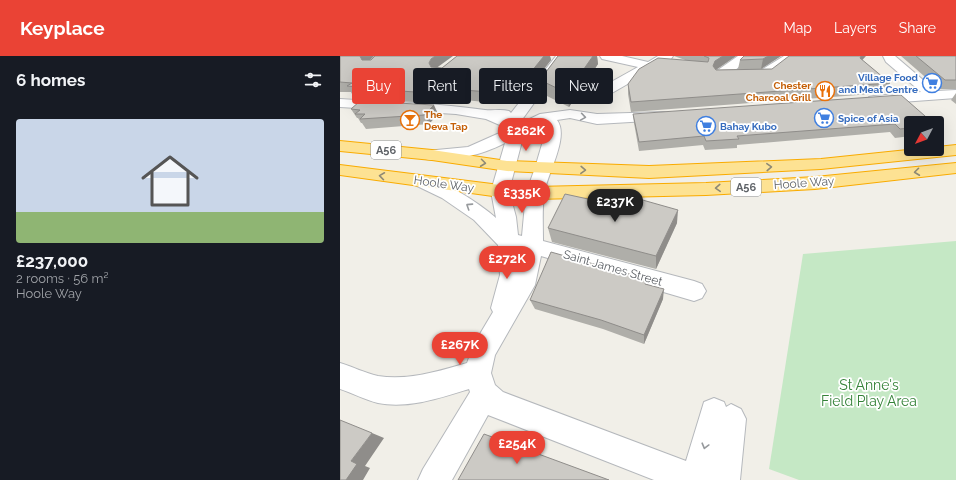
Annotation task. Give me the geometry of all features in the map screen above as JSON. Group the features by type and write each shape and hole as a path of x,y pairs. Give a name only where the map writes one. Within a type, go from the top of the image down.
{"highway":[{"name":"Hoole Way","path":"340,146 432,155 507,166 649,172 725,170 821,164 956,150"},
{"name":"Hoole Way","path":"340,170 500,192 535,192 706,189 815,183 956,168"}],"street":[{"path":"432,155 469,152 482,148 514,123 562,56"},
{"path":"606,56 649,66"},
{"path":"613,87 667,56"},
{"path":"746,56 720,75 764,74 792,56"},
{"path":"889,56 890,59 935,95 956,109"},
{"path":"860,101 956,94"},
{"path":"340,103 456,110 490,115 514,123 570,114 597,119 678,115"},
{"path":"434,480 485,390 483,353 500,322 524,285 532,246 535,192 544,168 553,134 552,124 544,117"},
{"path":"500,322 511,275 506,217 500,192 513,145 514,123"},
{"path":"421,181 449,194 481,215 508,242"},
{"name":"Saint James Street","path":"508,242 532,246 694,291"},
{"path":"340,376 384,390 413,389 445,383 485,390 695,480 722,415 724,480"}],"green space":[{"name":"St Anne's Field Play Area","path":"956,241 956,480 799,480 769,469 803,254"}],"building":[{"path":"340,56 360,56 362,60 371,60 375,56 435,56 429,63 431,67 442,68 413,68 413,92 405,91 405,68 352,68 352,83 340,82"},
{"path":"457,56 544,56 534,68 479,68 479,91 471,91 471,68 442,68"},
{"path":"558,56 593,56 585,68 555,68 555,87 547,83 547,71"},
{"path":"704,56 723,56 715,61 713,66 716,70 772,69 789,56 861,56 860,58 890,83 631,102 628,84 639,69 658,58 708,62 709,58"},
{"path":"744,56 768,56 763,59 740,60"},
{"path":"916,56 956,56 956,80 945,80"},
{"path":"901,95 925,116 904,116 904,129 900,129 895,124 737,136 739,139 706,141 704,136 639,142 633,114"},
{"path":"357,104 434,105 424,115 360,119 365,114 355,114 360,110 351,109"},
{"path":"565,194 634,209 639,199 678,210 656,256 548,228"},
{"path":"551,252 647,279 645,284 664,289 644,335 601,320 530,300"},
{"path":"340,420 372,433 351,461 357,464 346,480 340,480"},
{"path":"484,434 609,480 458,480"}],"place":[{"name":"Village Food and Meat Centre","path":"932,83"},
{"name":"Chester Charcoal Grill","path":"825,91"},
{"name":"Spice of Asia","path":"824,118"},
{"name":"The Deva Tap","path":"410,120"},
{"name":"Bahay Kubo","path":"706,126"}]}
